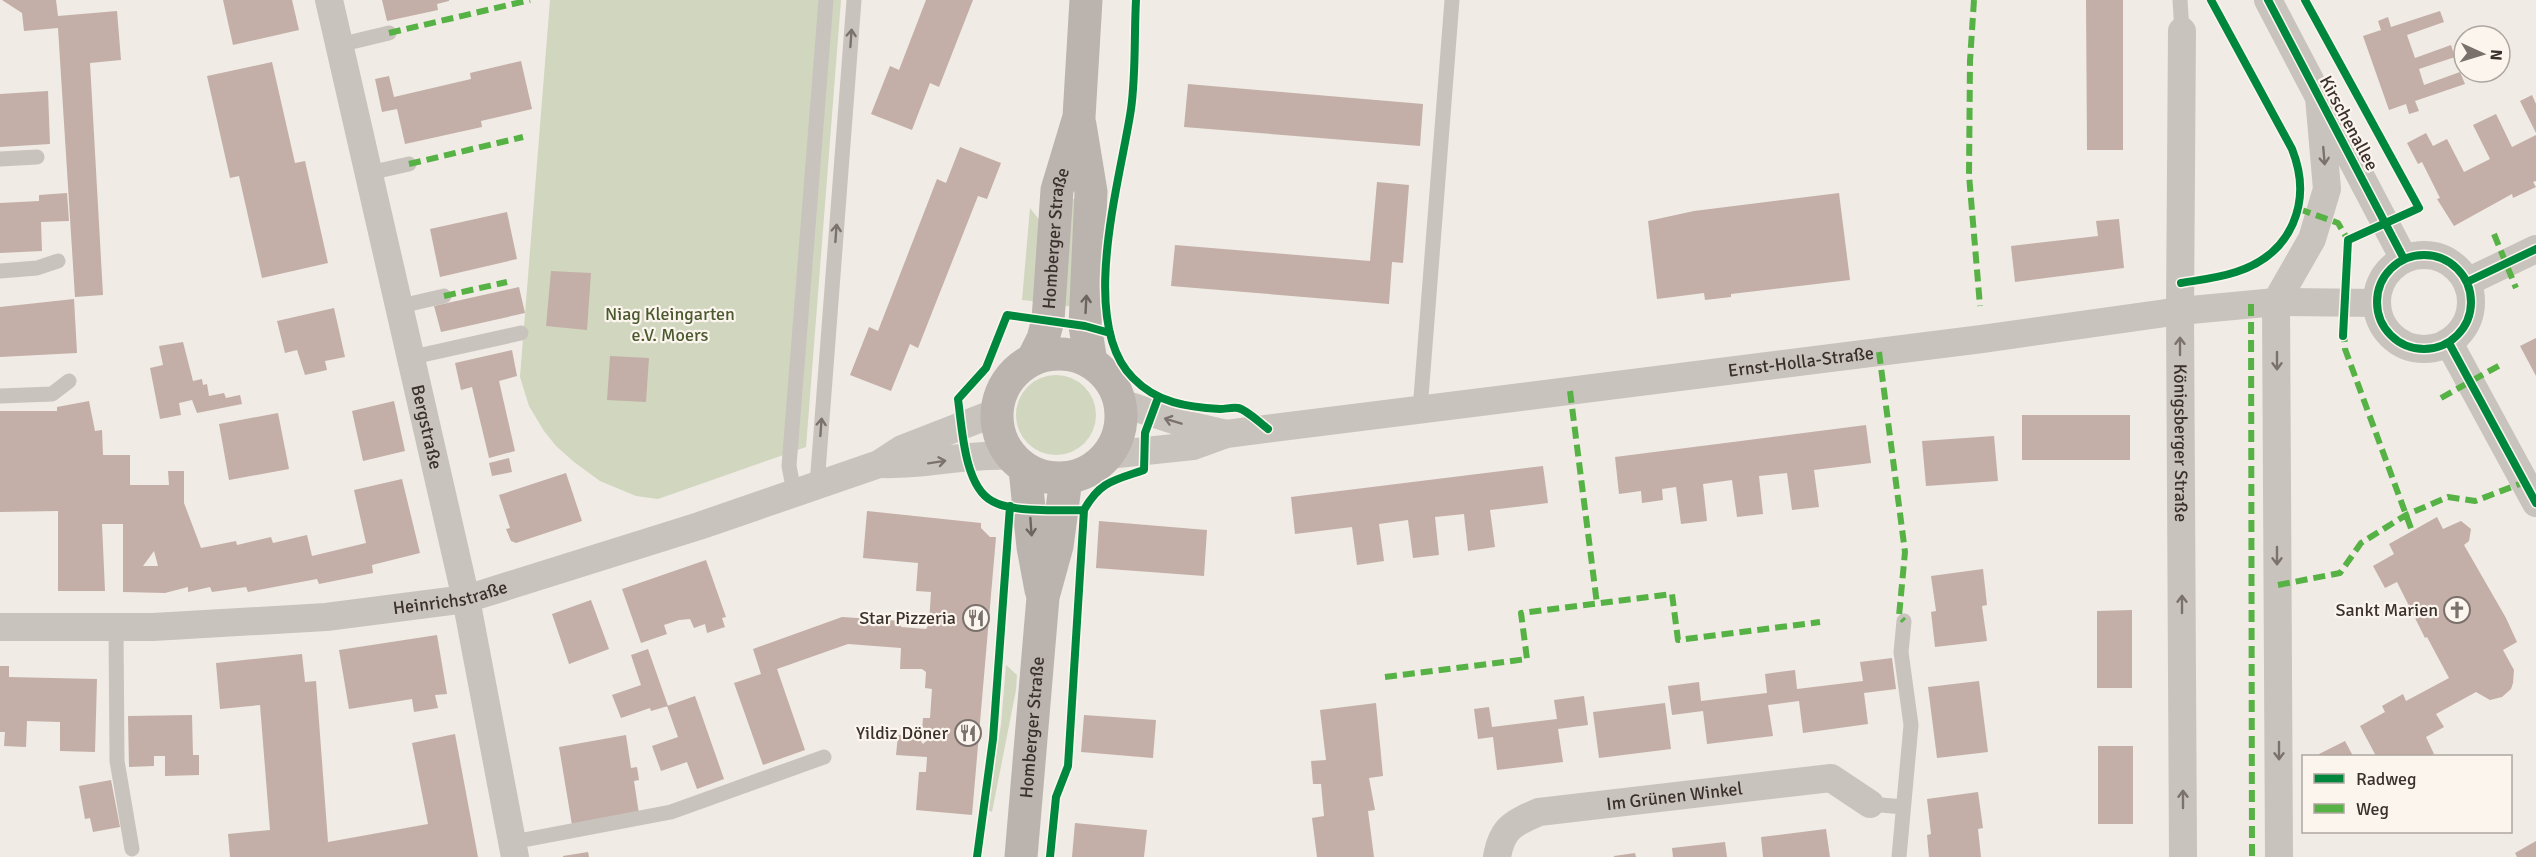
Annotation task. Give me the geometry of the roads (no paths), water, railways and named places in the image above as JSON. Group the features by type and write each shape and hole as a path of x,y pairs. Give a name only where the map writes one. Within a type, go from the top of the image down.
{"main road":[{"name":"Homberger Straße","path":"1086,0 1079,117 1091,192 1085,326 1091,362"},
{"name":"Homberger Straße","path":"1033,359 1043,339 1048,320 1058,190 1079,117"},
{"path":"1062,354 1091,362 1104,373 1121,403 1120,430 1108,455 1097,467 1066,479 1045,477 1018,463 998,428 997,412 1000,396 1008,381 1033,359 1062,354"},
{"name":"Homberger Straße","path":"1018,463 1043,597"},
{"name":"Homberger Straße","path":"1021,857 1043,597 1057,546 1066,479"}],"street":[{"name":"Bergstraße","path":"329,0 466,600 514,850"},
{"name":"Kirschenallee","path":"2268,0 2404,259"},
{"name":"Königsberger Straße","path":"2182,31 2180,310 2183,857"},
{"name":"Kirschenallee","path":"2276,303 2313,239 2327,189 2319,97"},
{"path":"2467,282 2536,249"},
{"path":"2414,256 2435,256 2454,266 2467,282 2471,299 2470,316 2462,331 2449,343 2430,350 2402,344 2386,331 2378,313 2378,290 2392,267 2404,259 2414,256"},
{"name":"Ernst-Holla-Straße","path":"1108,455 1193,446 1226,434 1982,339 2180,310 2276,303 2377,303"},
{"path":"2276,303 2279,857"},
{"path":"2449,343 2536,502"},
{"name":"Ernst-Holla-Straße","path":"1121,403 1192,426 1226,434"},
{"name":"Heinrichstraße","path":"0,627 116,627 326,617 466,600 699,526 879,464 902,449 997,412"},
{"name":"Heinrichstraße","path":"879,464 910,466 990,455 1018,463"},
{"name":"Im Grünen Winkel","path":"1497,857 1499,842 1513,823 1539,812 1831,778 1870,804"}],"lane":[{"path":"805,489 789,466 826,0"},
{"path":"805,489 854,0"},
{"path":"1420,410 1452,0"},
{"path":"2180,0 2182,31"},
{"path":"339,45 389,33"},
{"path":"0,159 36,157"},
{"path":"369,173 409,164"},
{"path":"0,271 37,268 58,261"},
{"path":"400,306 444,296"},
{"path":"412,357 521,333"},
{"path":"0,396 52,394 69,381"},
{"path":"1899,857 1911,725 1901,652 1904,621"},
{"path":"116,627 117,761 132,849"},
{"path":"514,850 671,812 824,757"},
{"path":"1870,804 1903,807"}],"place":[{"name":"Sankt Marien","path":"2457,610"},
{"name":"Star Pizzeria","path":"976,618"},
{"name":"Yildiz Döner","path":"968,733"}],"park label":[{"name":"Niag Kleingarten e.V. Moers","path":"670,324"}]}
